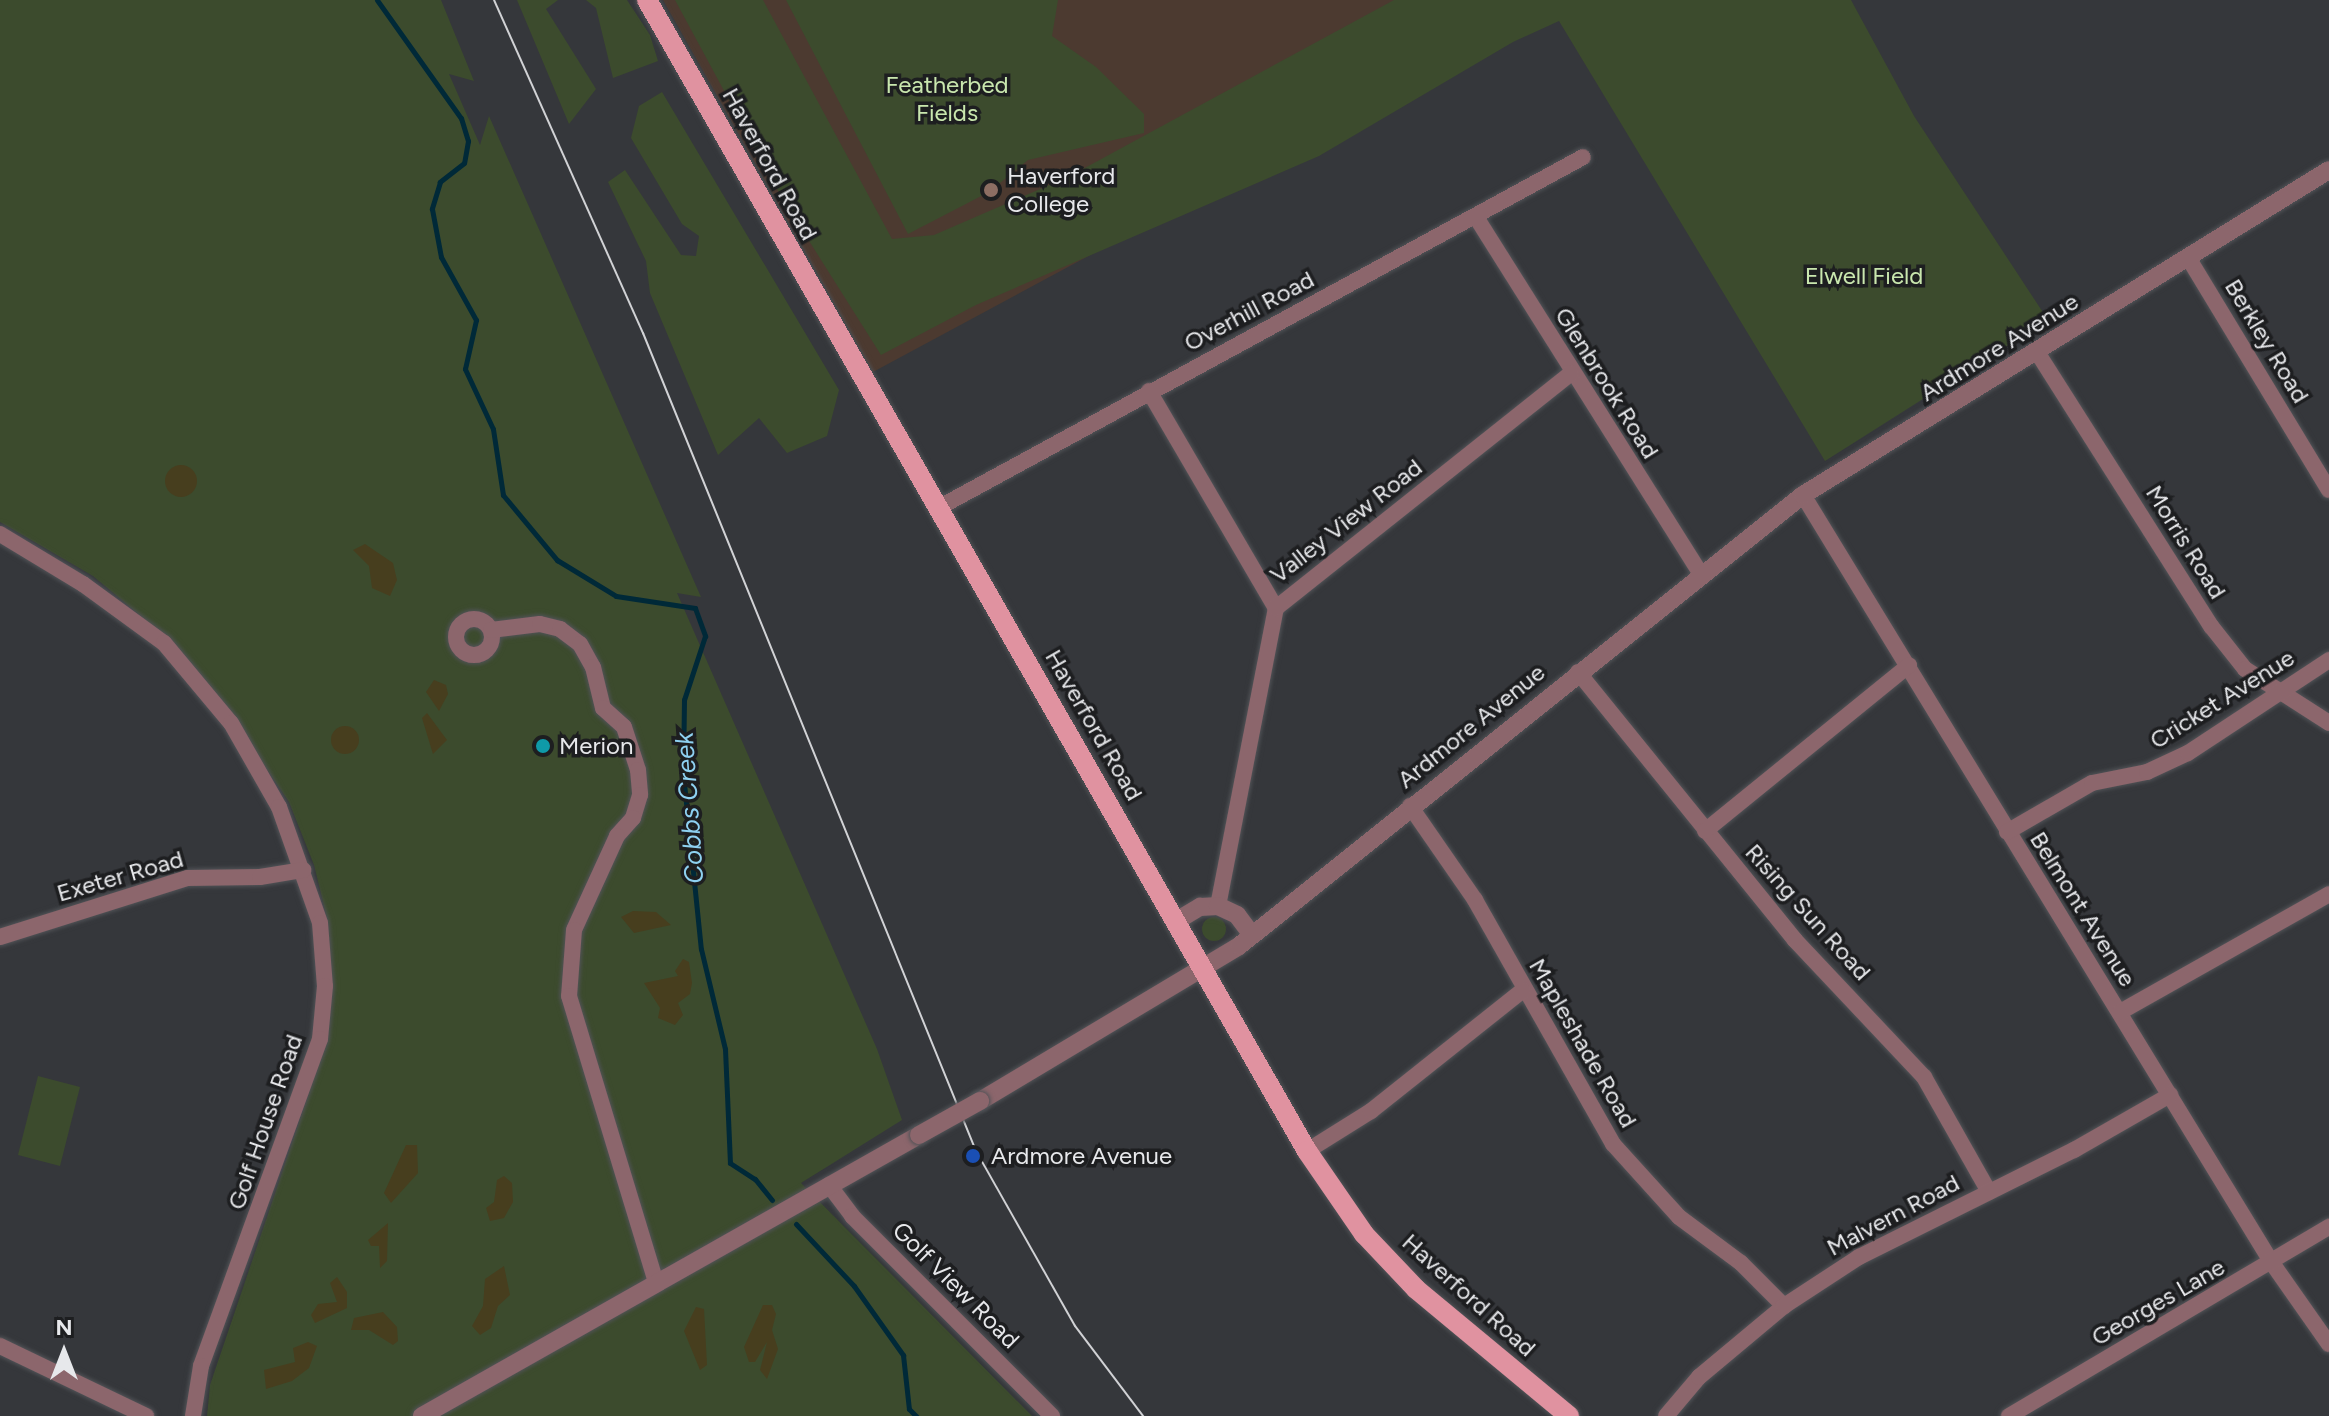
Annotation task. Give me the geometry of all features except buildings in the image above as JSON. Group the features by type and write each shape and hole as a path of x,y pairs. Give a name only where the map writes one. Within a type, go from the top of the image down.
{"main road":[{"name":"Haverford Road","path":"647,0 1178,920 1307,1151 1364,1234 1416,1289 1565,1415"}],"street":[{"name":"Overhill Road","path":"938,508 1583,157"},
{"name":"Ardmore Avenue","path":"422,1416 980,1101 1206,969 1700,573 1803,495 2329,170"},
{"name":"Glenbrook Road","path":"1476,217 1571,373 1700,573"},
{"name":"Berkley Road","path":"2189,259 2329,490"},
{"name":"Morris Road","path":"2037,352 2211,626 2245,669 2277,693 2329,723"},
{"name":"Valley View Road","path":"1218,906 1276,608 1571,373"},
{"path":"1149,391 1276,608"},
{"name":"Belmont Avenue","path":"1803,495 2272,1263 2329,1344"},
{"name":"Golf House Road","path":"0,534 83,584 164,643 231,723 279,807 320,923 325,986 320,1039 201,1366 193,1416"},
{"path":"491,630 540,624 560,629 580,644 603,708 624,727 638,770 640,795 633,818 617,836 574,930 569,996 656,1283"},
{"name":"Cricket Avenue","path":"2007,832 2092,783 2147,772 2188,753 2329,660"},
{"path":"1705,831 1909,665"},
{"name":"Rising Sun Road","path":"1578,672 1795,940 1924,1077 1989,1192"},
{"name":"Mapleshade Road","path":"1410,806 1475,900 1523,990 1613,1144 1679,1217 1741,1263 1784,1306"},
{"name":"Exeter Road","path":"0,937 187,878 260,877 303,870"},
{"path":"2120,1012 2329,894"},
{"path":"1178,920 1200,907 1218,906 1237,915 1252,935"},
{"path":"1307,1151 1371,1111 1523,990"},
{"name":"Malvern Road","path":"1666,1416 1699,1377 1784,1306 1859,1257 1989,1192 2170,1095"},
{"name":"Golf View Road","path":"829,1185 852,1216 1052,1416"},
{"name":"Georges Lane","path":"2009,1416 2329,1227"},
{"path":"0,1346 146,1416"}],"shaded area":[{"name":"Haverford College","path":"663,0 1564,0 873,372"}],"green space":[{"path":"0,0 441,0 474,81 449,74 480,145 489,116 701,597 677,593 877,1049 902,1120 801,1183 1032,1416 207,1416 210,1385 327,1040 332,986 328,922 314,865 289,802 233,719 172,642 93,576 0,522"},
{"path":"517,0 558,0 546,9 596,89 569,124"},
{"path":"586,0 627,0 650,35 658,61 613,78 596,8"},
{"name":"Elwell Field","path":"675,0 763,0 892,239 934,235 1070,176 1394,0 1851,0 1914,116 2048,320 1825,461 1559,21 1513,42 1319,156 976,305 881,355 782,198"},
{"name":"Featherbed Fields","path":"786,0 1058,0 1052,36 1096,67 1144,114 1144,133 1028,160 989,192 908,234"},
{"path":"662,92 839,390 827,436 787,453 759,418 718,455 650,293 646,261 608,182 625,170 681,255 696,256 699,236 682,224 631,138 639,106"},
{"path":"1214,917 1223,920 1226,929 1223,938 1214,941 1205,938 1202,929 1205,920"},
{"path":"38,1076 80,1087 60,1166 18,1155"}],"sand":[{"path":"181,465 193,469 197,481 193,493 181,497 169,493 165,481 169,469"},
{"path":"365,544 393,563 397,580 390,596 372,588 369,566 353,550"},
{"path":"434,680 446,685 448,694 439,711 426,692"},
{"path":"427,713 447,740 433,754 422,718"},
{"path":"345,726 355,730 359,740 355,750 345,754 335,750 331,740 335,730"},
{"path":"633,911 656,912 671,925 634,933 621,917"},
{"path":"683,959 689,962 692,983 690,994 678,1003 683,1015 675,1025 658,1018 660,1008 644,983 678,976 675,971"},
{"path":"406,1145 417,1145 418,1173 391,1203 384,1193"},
{"path":"504,1176 512,1183 513,1202 504,1218 490,1221 486,1208 494,1202 497,1180"},
{"path":"388,1223 387,1261 380,1268 379,1246 371,1246 368,1240"},
{"path":"504,1266 510,1295 498,1306 491,1328 480,1335 472,1326 483,1306 485,1279"},
{"path":"337,1277 347,1292 347,1308 315,1323 311,1315 318,1304 337,1302 330,1283"},
{"path":"763,1305 772,1305 776,1314 772,1330 778,1349 767,1379 760,1370 767,1342 755,1362 749,1362 744,1347"},
{"path":"696,1307 704,1309 707,1365 700,1370 684,1331"},
{"path":"383,1312 397,1327 398,1341 393,1345 369,1330 351,1330 354,1318"},
{"path":"308,1342 317,1346 309,1368 292,1381 266,1389 264,1370 295,1362 293,1348"}],"waterway":[{"name":"Cobbs Creek","path":"377,0 461,118 468,141 464,163 440,182 432,209 441,257 476,320 465,369 493,429 503,495 557,560 616,596 695,608 705,636 684,700 683,773 701,949 725,1049 730,1163 755,1179 772,1200"},
{"name":"Cobbs Creek","path":"796,1224 854,1286 903,1355 909,1409 916,1416"}],"tram line":[{"path":"494,0 643,333 976,1151 1075,1326 1143,1416"}],"place":[{"name":"Haverford College","path":"991,190"},
{"name":"Merion","path":"543,746"},
{"name":"Ardmore Avenue","path":"973,1156"}]}
